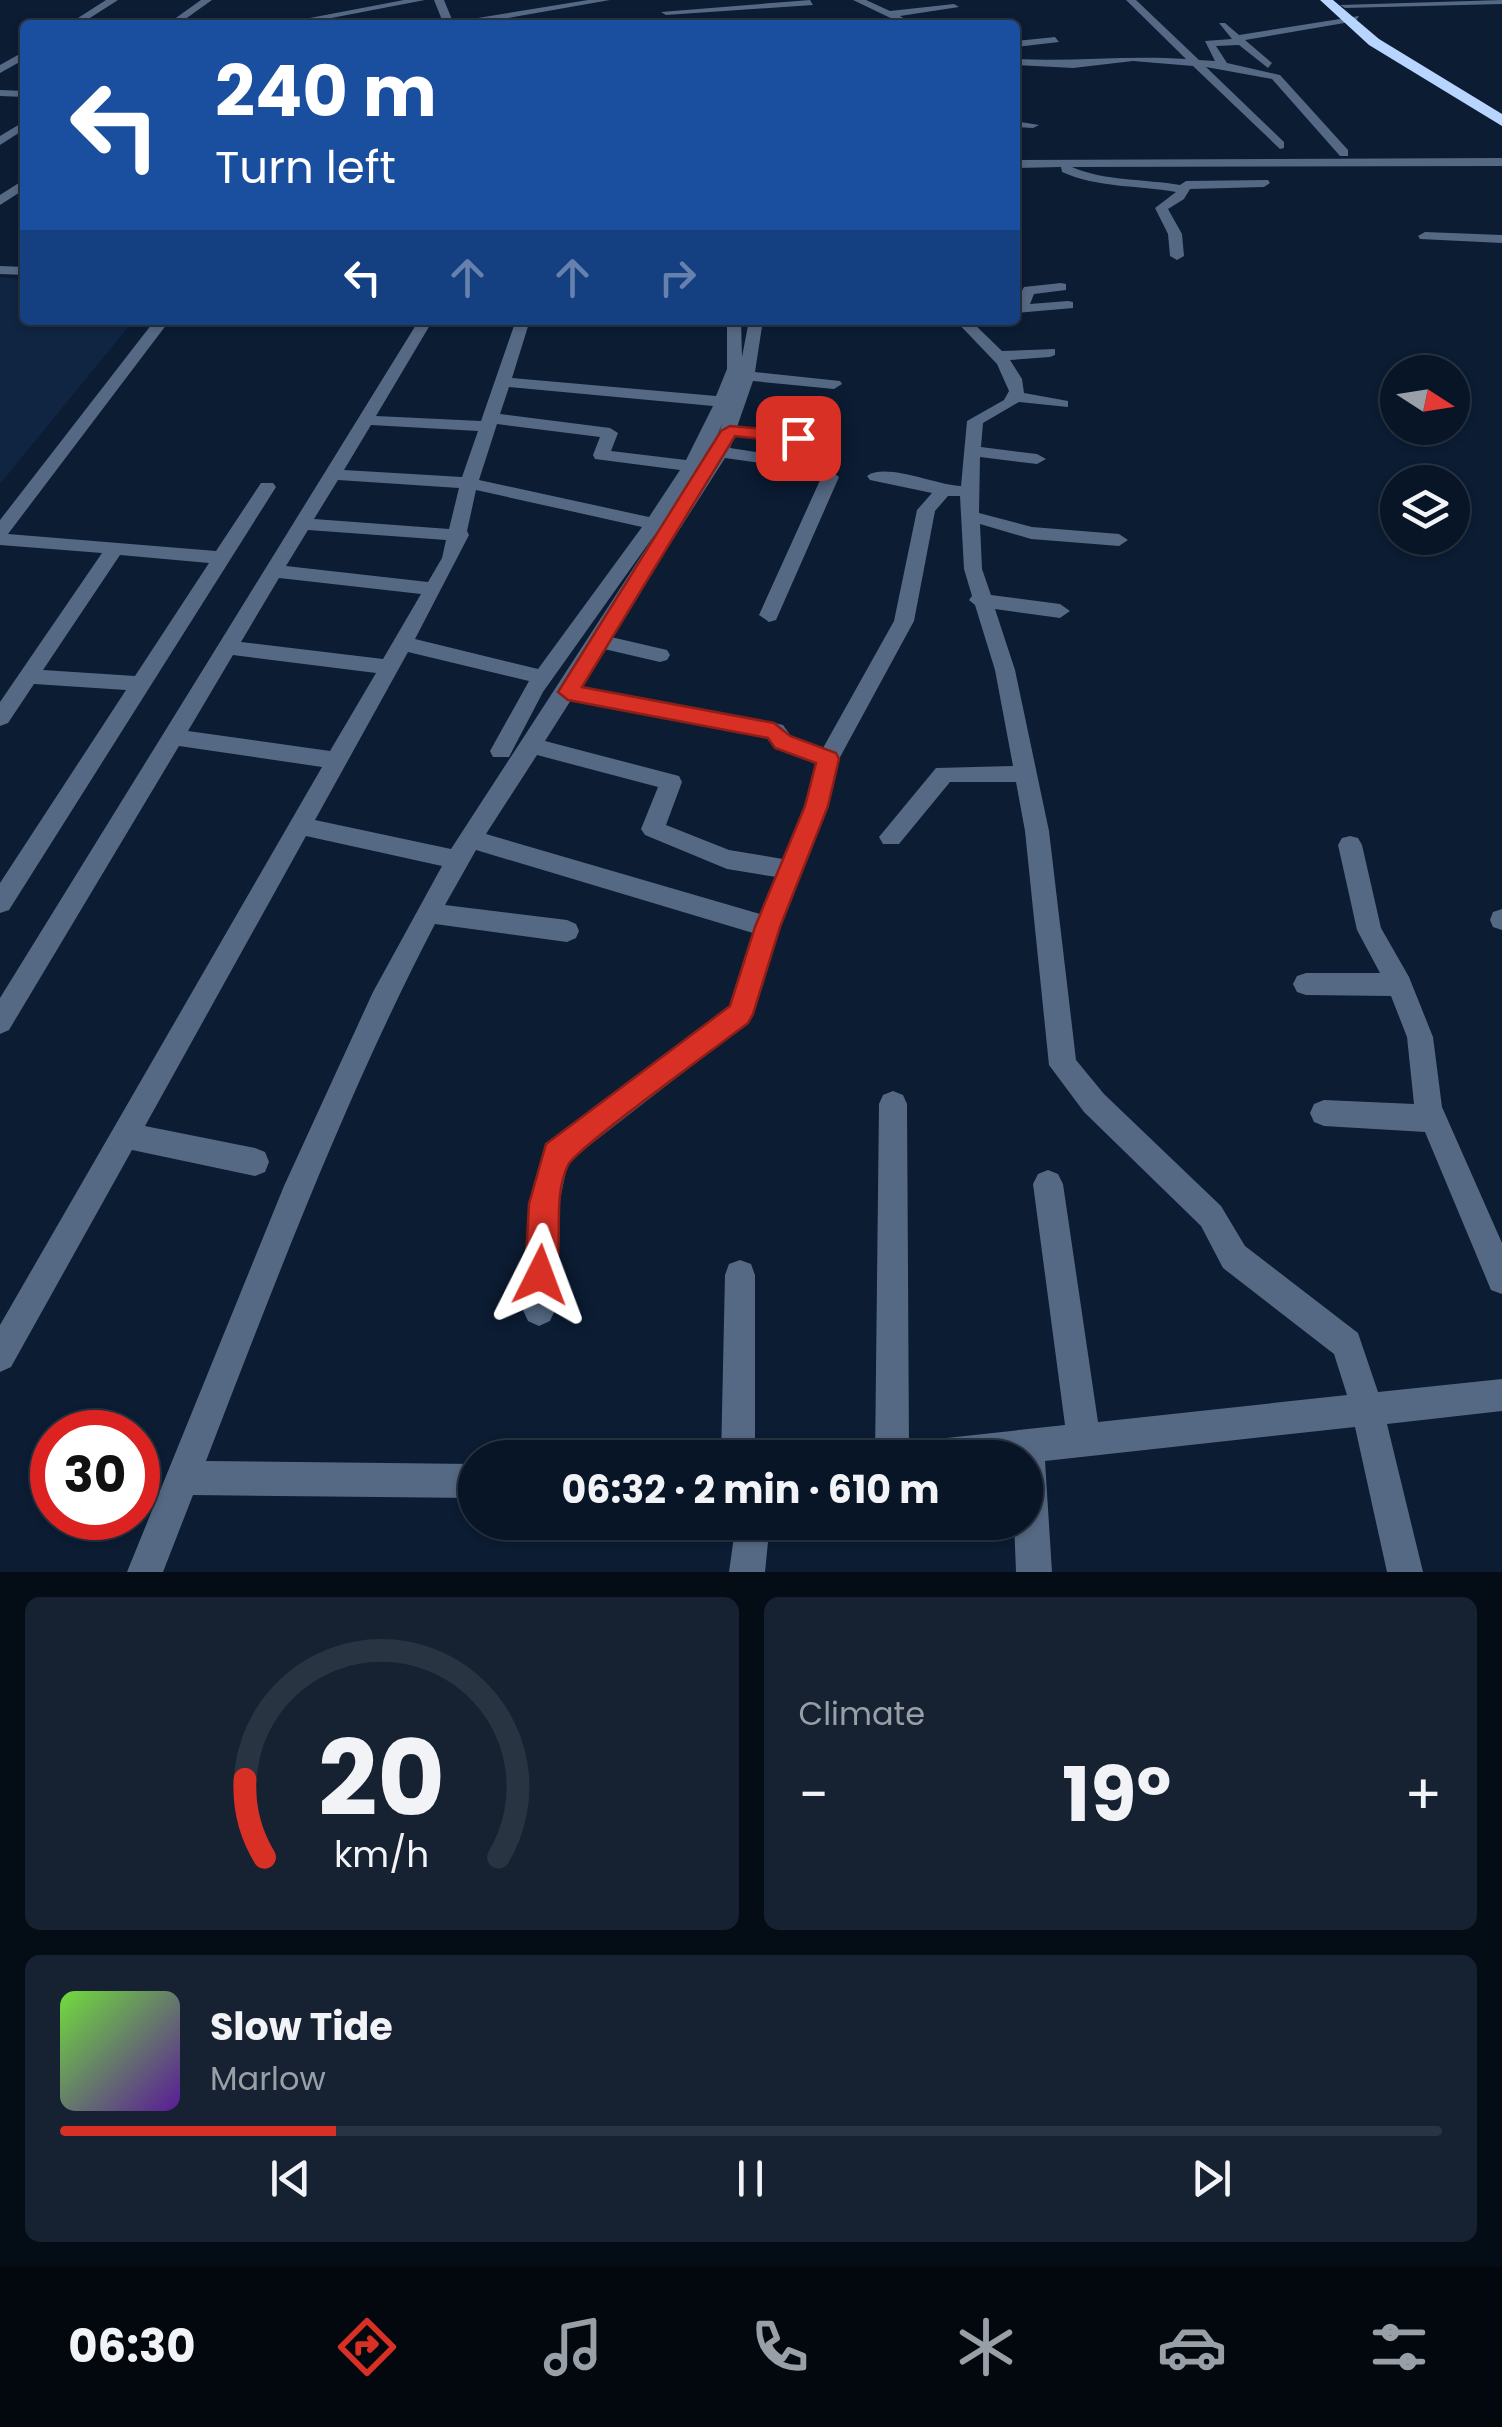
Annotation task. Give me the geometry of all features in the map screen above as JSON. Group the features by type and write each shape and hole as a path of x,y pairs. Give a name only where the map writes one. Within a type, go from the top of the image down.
{"highway":[{"path":"1326,0 1502,111"},
{"path":"1347,10 1374,42 1502,120"}],"street":[{"path":"80,20 112,0"},
{"path":"95,20 127,0"},
{"path":"178,20 208,0"},
{"path":"306,20 420,0"},
{"path":"481,20 606,0"},
{"path":"660,0 666,20"},
{"path":"858,0 902,20"},
{"path":"876,7 915,0"},
{"path":"1131,0 1280,145"},
{"path":"1223,65 1209,43 1237,42 1238,38 1347,10 1502,1"},
{"path":"666,12 819,2"},
{"path":"890,14 954,7"},
{"path":"1222,26 1268,65"},
{"path":"1020,43 1054,40"},
{"path":"1020,62 1073,65 1133,58 1223,65 1276,76 1344,153"},
{"path":"1020,124 1033,125"},
{"path":"0,143 20,128"},
{"path":"1020,160 1061,164 1502,162"},
{"path":"1061,164 1075,176 1184,188"},
{"path":"1110,182 1115,200"},
{"path":"1177,256 1175,234 1160,208 1184,188 1199,183 1264,182"},
{"path":"1426,236 1502,239"},
{"path":"1020,306 1029,290 1061,287"},
{"path":"1020,309 1068,305"},
{"path":"159,325 0,536 113,551 224,558"},
{"path":"0,1022 423,325"},
{"path":"0,1356 433,589 460,535 469,483 521,325"},
{"path":"720,443 724,402 735,369 734,325"},
{"path":"500,751 543,678 664,526 720,443 747,376 755,325"},
{"path":"966,325 974,337 1000,356 1016,380 1016,397"},
{"path":"1000,356 1050,352"},
{"path":"747,376 834,384"},
{"path":"502,382 724,402"},
{"path":"1062,404 1016,397 976,421 969,503 979,600 1005,670 1037,831 1062,1066 1094,1103 1211,1216 1234,1257 1347,1344 1367,1408 1404,1572"},
{"path":"364,420 488,422 610,433 601,455 692,466"},
{"path":"145,1572 294,1196 382,1000 457,860 474,840 600,641 664,526 692,466 720,443 798,438"},
{"path":"720,443 814,466 830,476 768,615"},
{"path":"972,451 1036,459"},
{"path":"331,474 469,483 664,526"},
{"path":"876,476 933,484 941,492 1031,533 1119,540"},
{"path":"0,904 267,486"},
{"path":"538,1310 544,1204 556,1154 739,1014 789,870 817,806 828,759 904,620 926,510 941,492"},
{"path":"301,524 460,535"},
{"path":"0,718 113,551"},
{"path":"272,572 433,589"},
{"path":"979,600 1060,610"},
{"path":"600,641 660,654"},
{"path":"402,643 543,678"},
{"path":"226,647 386,667"},
{"path":"0,688 27,683 144,684"},
{"path":"568,692 774,731 782,742 828,759"},
{"path":"172,738 334,760"},
{"path":"535,746 671,782 653,829 727,859 789,870"},
{"path":"891,837 944,774 1026,774"},
{"path":"298,825 457,860"},
{"path":"474,840 768,927"},
{"path":"1350,845 1369,930 1400,984 1420,1037 1422,1084 1502,1279"},
{"path":"428,913 567,931"},
{"path":"1306,984 1400,984"},
{"path":"892,1440 893,1104"},
{"path":"1324,1113 1435,1119"},
{"path":"124,1135 256,1162"},
{"path":"1048,1184 1084,1439"},
{"path":"738,1440 740,1275"},
{"path":"1043,1444 1502,1395"},
{"path":"183,1478 458,1481"},
{"path":"748,1572 751,1540"},
{"path":"1032,1540 1034,1572"}],"shaded area":[{"path":"0,277 20,279 20,325 130,325 0,484"}],"route":[{"path":"540,1275 544,1204 556,1154 739,1014 744,1006 768,927 817,806 828,759 782,742 780,734 774,731 568,692 730,431 798,438"}]}
